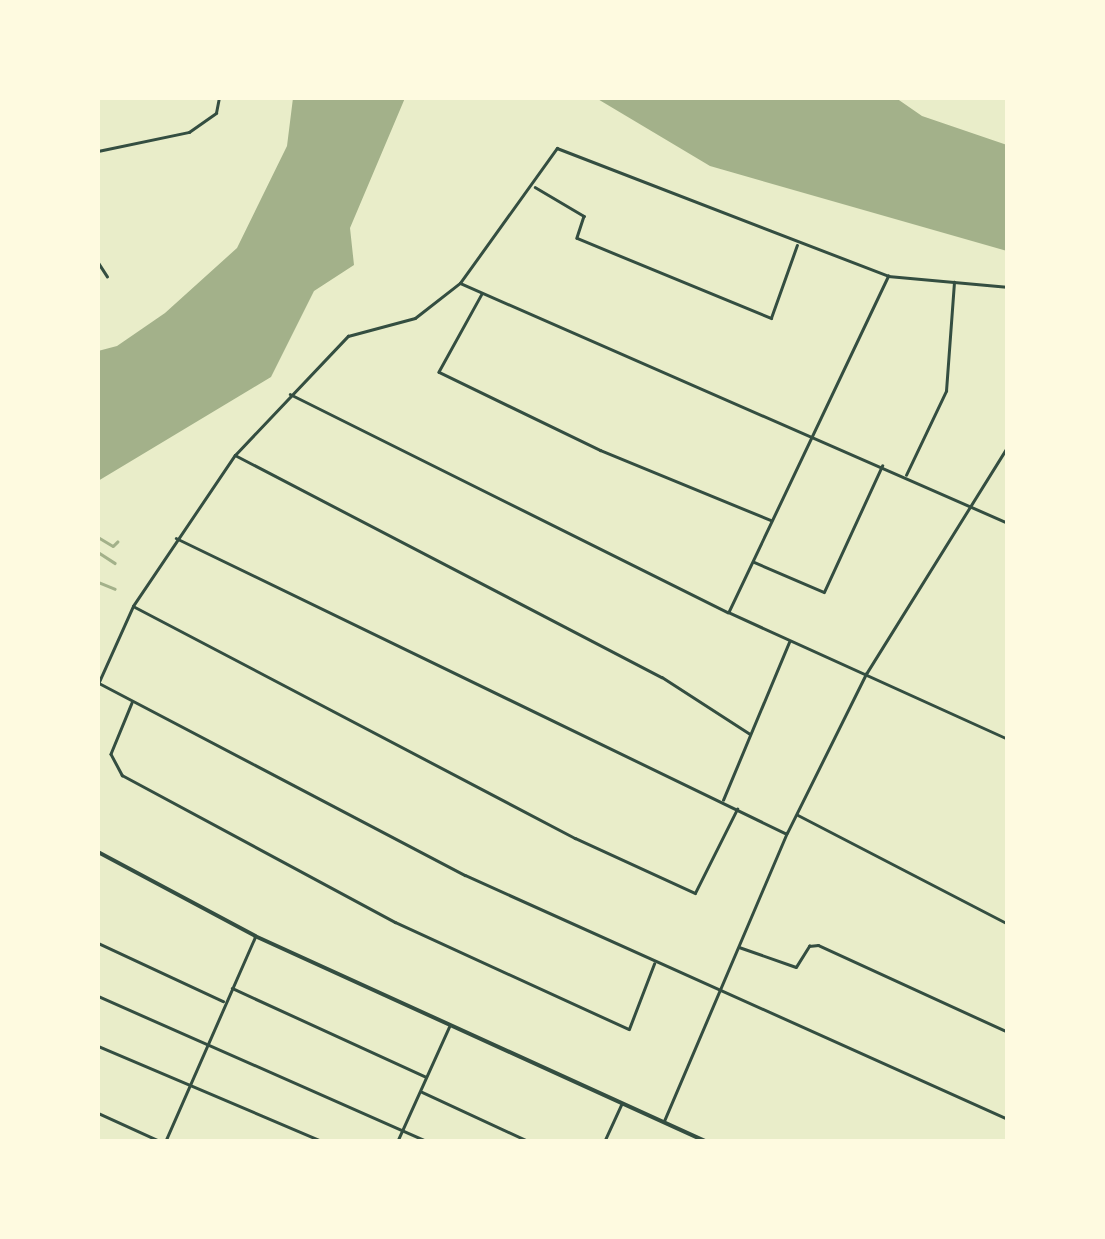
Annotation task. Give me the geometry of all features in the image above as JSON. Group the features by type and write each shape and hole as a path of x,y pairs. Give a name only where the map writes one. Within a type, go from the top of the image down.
{"street":[{"path":"98,150 189,132 216,113 218,98"},
{"path":"1008,287 888,276 557,148 460,283 415,318 348,336 288,393 235,455 176,538 133,606 98,683 465,875 720,994 1008,1119"},
{"path":"533,186 584,216 577,238 771,318 798,244"},
{"path":"98,262 107,276"},
{"path":"728,612 888,276"},
{"path":"905,476 946,391 954,280"},
{"path":"460,283 1008,523"},
{"path":"482,292 439,372 600,450 771,520"},
{"path":"288,393 728,612 1008,739"},
{"path":"664,1122 787,833 866,674 967,504 1008,446"},
{"path":"235,455 662,677 750,734"},
{"path":"752,562 824,592 882,466"},
{"path":"176,538 787,833"},
{"path":"133,606 575,838 696,894 736,810"},
{"path":"722,802 790,640"},
{"path":"133,701 112,754 122,775 396,922 629,1029 654,962"},
{"path":"796,814 1008,924"},
{"path":"98,852 255,936 706,1142"},
{"path":"98,1113 164,1142 255,936"},
{"path":"98,942 226,1002"},
{"path":"739,947 796,967 808,946 818,945 1008,1032"},
{"path":"232,988 426,1077"},
{"path":"98,996 429,1142"},
{"path":"397,1142 449,1027"},
{"path":"98,1046 324,1142"},
{"path":"420,1091 530,1142"},
{"path":"604,1142 622,1104"}],"shaded area":[{"path":"293,98 405,98 350,228 354,265 314,291 271,377 98,481 98,351 117,346 165,313 237,248 287,146"},
{"path":"596,98 896,98 922,116 1007,145 1007,251 710,166"}],"waterway":[{"path":"98,537 113,546 117,542"},
{"path":"98,552 115,563"},
{"path":"98,582 115,589"}]}
